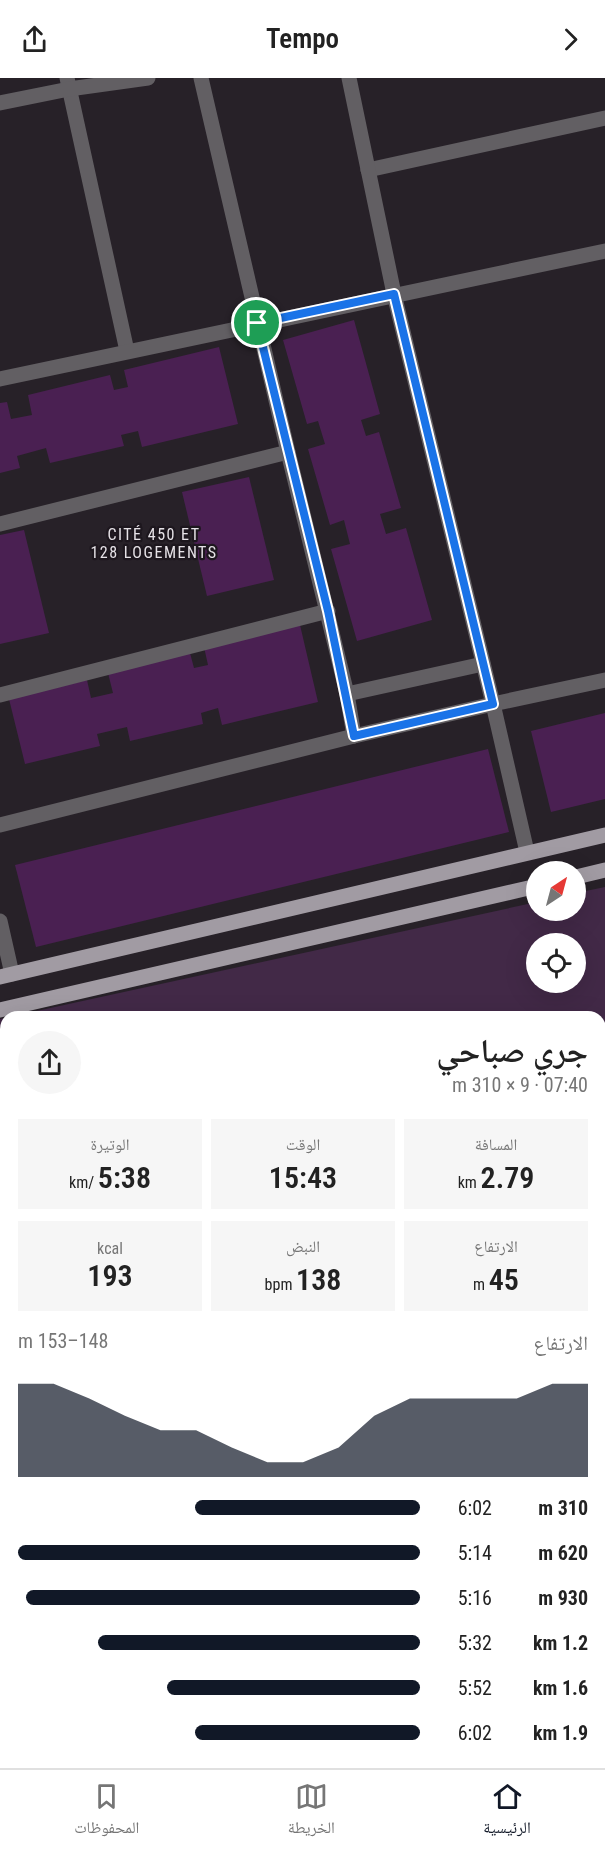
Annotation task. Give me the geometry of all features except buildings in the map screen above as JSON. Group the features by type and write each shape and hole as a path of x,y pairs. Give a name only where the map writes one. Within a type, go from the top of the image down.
{"main road":[{"path":"6,976 605,835"},
{"path":"586,875 605,870"},
{"path":"0,1010 526,889"}],"street":[{"path":"0,103 68,83 148,78"},
{"path":"201,78 257,323 328,611 354,736"},
{"path":"349,78 394,294 527,852"},
{"path":"68,83 127,351"},
{"path":"368,170 605,118"},
{"path":"0,377 605,251"},
{"path":"0,524 288,452"},
{"path":"0,695 328,611"},
{"path":"347,694 483,664"},
{"path":"0,825 354,736 605,680"},
{"path":"0,921 6,976"}],"shaded area":[{"path":"605,887 605,1011 37,1011 526,904 526,921 586,921 586,891"}],"district":[{"name":"CITÉ 450 ET 128 LOGEMENTS","path":"154,543"}],"route":[{"path":"394,294 493,704 354,736 328,611 257,323 394,294"}]}
